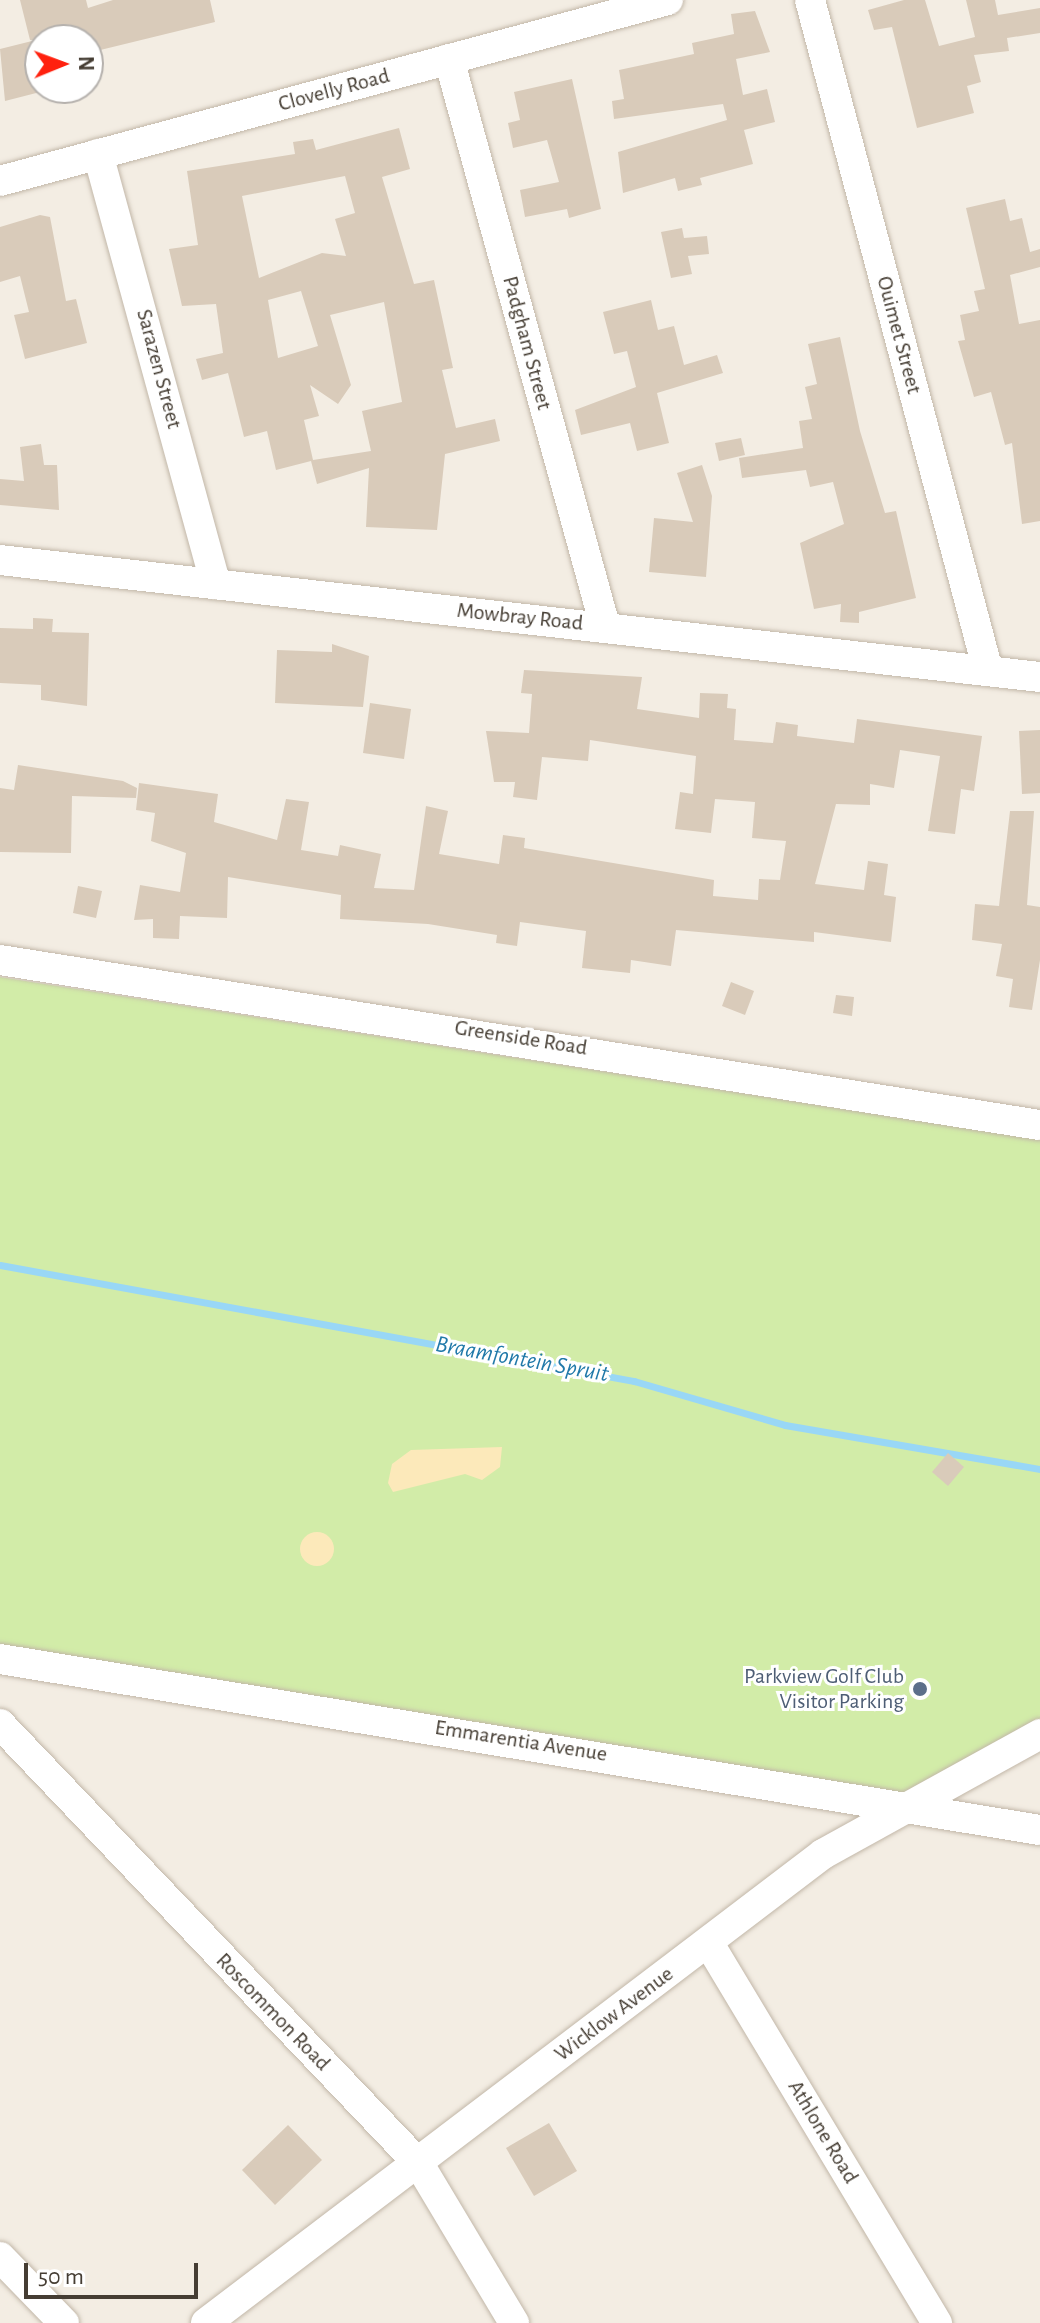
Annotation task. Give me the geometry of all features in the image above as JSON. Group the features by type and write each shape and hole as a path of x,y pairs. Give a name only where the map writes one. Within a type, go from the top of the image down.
{"street":[{"name":"Clovelly Road","path":"0,181 668,0"},
{"name":"Ouimet Street","path":"810,0 988,671"},
{"name":"Padgham Street","path":"449,59 605,626"},
{"name":"Sarazen Street","path":"98,154 216,584"},
{"name":"Mowbray Road","path":"0,560 1040,677"},
{"name":"Greenside Road","path":"0,960 1040,1125"},
{"name":"Emmarentia Avenue","path":"0,1659 600,1753 895,1811 1040,1830"},
{"name":"Roscommon Road","path":"0,1724 419,2164 514,2323"},
{"name":"Wicklow Avenue","path":"206,2323 708,1942 895,1811 1039,1742"},
{"name":"Athlone Road","path":"708,1942 937,2323"},
{"path":"0,2257 64,2323"}],"green space":[{"path":"0,977 1040,1140 1040,1724 894,1811 0,1662"}],"sand":[{"path":"502,1447 500,1467 482,1480 465,1474 393,1492 388,1483 392,1464 411,1450"},
{"path":"317,1532 329,1537 334,1549 329,1561 317,1566 305,1561 300,1549 305,1537"}],"building":[{"path":"20,0 86,0 88,8 113,0 210,0 215,22 104,49 104,24 26,24"},
{"path":"904,0 925,0 939,46 975,37 966,0 995,0 998,15 1040,8 1040,33 1007,38 1009,51 974,55 981,82 967,86 974,113 917,128 892,27 874,30 868,10"},
{"path":"755,11 770,52 736,59 743,95 767,89 775,122 744,130 753,164 700,178 702,185 678,191 675,178 623,193 618,152 727,120 723,104 614,119 612,101 624,99 619,70 694,54 692,43 734,34 731,14"},
{"path":"24,43 24,96 5,101 0,49"},
{"path":"572,79 601,209 569,218 567,209 525,217 520,190 559,182 547,140 513,148 508,123 520,120 514,92"},
{"path":"399,128 410,169 382,177 414,284 434,280 453,368 442,370 456,428 495,419 500,441 445,454 437,530 366,527 369,468 317,484 311,461 276,470 267,431 244,437 228,373 202,380 196,359 223,353 216,304 182,306 169,249 198,245 187,171 295,154 293,142 313,139 316,150","holes":["345,176 355,213 335,219 346,256 322,253 259,278 242,196","301,291 318,346 278,358 268,300","384,302 402,402 362,411 371,451 313,460 304,420 319,416 310,385 338,404 351,385 330,315"]},
{"path":"1005,199 1010,221 1022,218 1030,252 1040,249 1040,267 1010,275 1019,324 1040,320 1040,521 1022,524 1012,443 1005,445 991,392 974,397 958,341 965,340 960,315 979,311 974,291 985,289 966,208"},
{"path":"40,215 50,217 66,301 76,299 87,343 25,359 14,315 29,312 20,276 0,282 0,227"},
{"path":"682,228 684,238 707,236 709,254 688,256 692,274 671,278 661,232"},
{"path":"651,300 658,330 674,326 684,365 717,355 723,373 657,393 669,443 637,451 630,423 581,435 575,410 636,387 627,351 614,354 603,312"},
{"path":"840,337 860,431 885,513 896,511 916,598 859,612 859,623 840,622 841,604 814,609 800,543 844,524 833,482 810,487 806,470 742,478 739,458 803,448 799,421 812,419 805,387 817,384 808,344"},
{"path":"741,438 745,455 719,461 715,443"},
{"path":"41,444 44,465 57,465 59,510 0,505 0,479 24,481 20,447"},
{"path":"702,465 712,496 706,577 649,572 654,518 693,522 677,473"},
{"path":"33,618 53,619 52,632 89,633 87,706 41,700 41,685 0,683 0,628 33,629"},
{"path":"332,644 369,656 363,707 275,703 277,650 332,652"},
{"path":"524,670 642,677 637,709 699,718 700,693 728,694 727,708 736,709 734,740 773,743 776,722 798,725 797,736 854,743 857,719 982,736 974,791 961,789 955,834 928,831 940,756 900,750 894,788 870,784 870,805 836,804 815,884 864,890 868,861 888,864 884,895 896,897 891,942 814,932 814,942 676,930 671,966 631,960 630,973 582,968 586,931 520,922 517,946 496,943 497,935 428,924 340,919 341,895 228,877 227,918 180,916 179,939 153,938 153,919 134,920 140,885 180,892 186,853 151,841 155,813 136,810 139,783 218,794 214,822 277,840 286,799 309,802 301,850 338,856 340,845 381,854 374,888 414,890 426,806 448,811 439,854 499,864 503,835 525,838 524,848 714,880 713,896 758,900 759,879 780,880 786,841 752,838 755,802 715,799 711,833 675,829 680,792 693,794 696,756 590,740 588,761 542,757 537,800 513,797 515,782 494,782 486,731 529,733 532,694 521,693"},
{"path":"370,703 411,709 404,759 363,753"},
{"path":"1040,730 1040,793 1022,794 1019,731"},
{"path":"18,765 123,781 137,788 136,798 72,796 71,853 0,852 0,788 14,790"},
{"path":"1010,811 1034,811 1027,905 1040,907 1040,960 1032,1010 1009,1007 1013,979 996,976 1002,944 972,940 975,904 999,906"},
{"path":"78,886 102,891 96,918 73,913"},
{"path":"731,982 754,991 745,1015 722,1006"},
{"path":"836,995 854,997 852,1016 833,1013"},
{"path":"948,1453 964,1467 948,1486 932,1472"},
{"path":"549,2123 577,2171 534,2196 506,2148"},
{"path":"288,2125 322,2160 275,2205 242,2170"}],"waterway":[{"name":"Braamfontein Spruit","path":"0,1265 634,1381 785,1425 1040,1469"}],"place":[{"name":"Parkview Golf Club Visitor Parking","path":"920,1689"}]}
